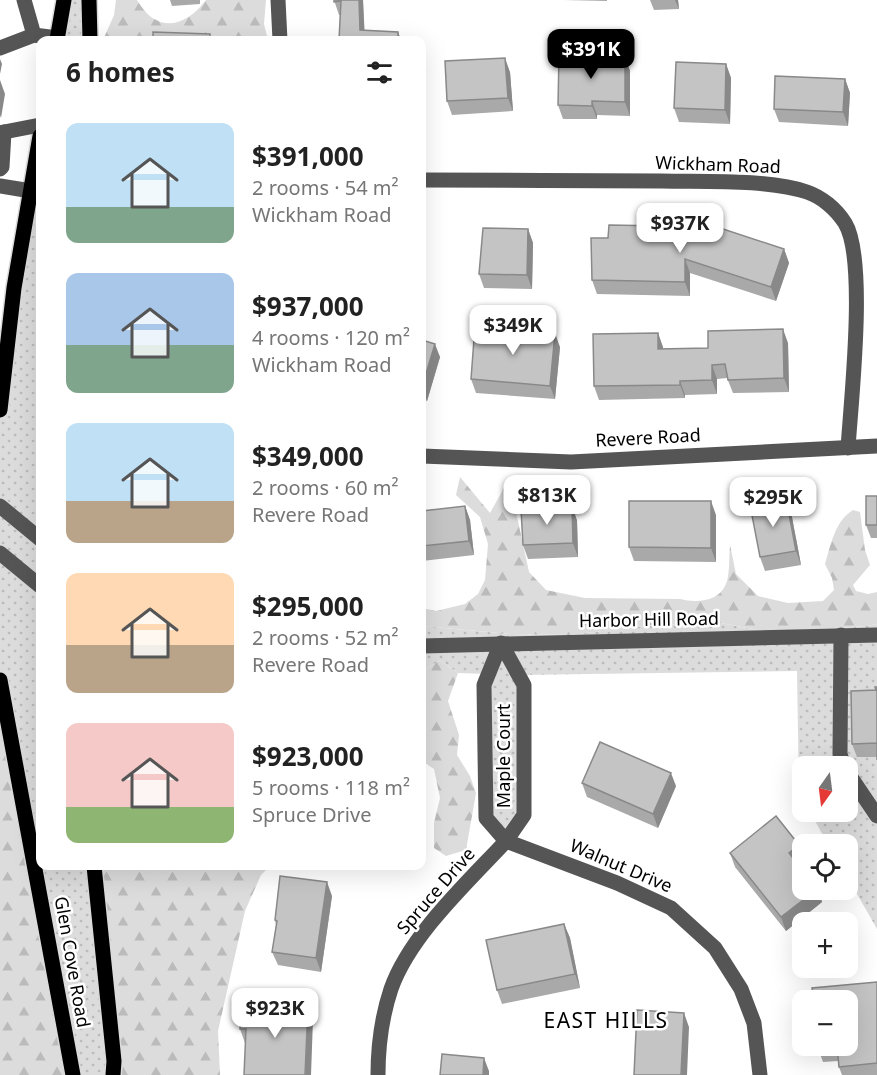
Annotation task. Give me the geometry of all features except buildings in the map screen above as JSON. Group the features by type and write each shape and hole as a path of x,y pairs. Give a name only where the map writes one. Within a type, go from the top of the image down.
{"main road":[{"path":"58,36 64,0"},
{"path":"89,0 90,36"},
{"path":"0,410 6,311 36,160"},
{"name":"Glen Cove Road","path":"0,680 73,1075"},
{"name":"Glen Cove Road","path":"94,870 114,1061 113,1075"}],"street":[{"path":"24,0 34,35"},
{"path":"278,0 280,36"},
{"path":"0,48 34,35 40,36"},
{"path":"0,169 2,167 2,133 36,126"},
{"name":"Wickham Road","path":"426,180 751,184 794,188 820,198 834,208 845,223 851,236 854,258 856,318 848,448"},
{"path":"0,186 31,191"},
{"name":"Revere Road","path":"426,456 571,462 877,446"},
{"path":"0,506 36,536"},
{"path":"0,553 36,583"},
{"path":"841,635 841,756"},
{"name":"Harbor Hill Road","path":"426,646 877,635"},
{"name":"Maple Court","path":"501,644 524,685 524,815 506,841 486,818 484,685 501,644"},
{"path":"858,788 877,816"},
{"name":"Spruce Drive","path":"378,1075 382,1023 391,988 408,955 434,920 506,841"},
{"name":"Walnut Drive","path":"506,841 617,883 671,908 715,948 741,989 754,1023 760,1075"}],"green space":[{"path":"64,0 89,0 90,36 58,36"},
{"path":"116,0 137,0 153,18 170,23 189,17 206,0 266,0 264,24 267,36 105,36 114,15"},
{"path":"36,158 36,870 94,870 113,1075 73,1075 0,680 0,358"},
{"path":"460,477 490,513 504,488 516,512 529,572 546,590 585,598 700,601 713,598 723,590 726,584 730,545 736,574 758,596 788,603 823,601 834,590 832,578 825,564 834,534 847,515 853,510 860,512 865,550 870,565 853,585 856,591 868,594 877,592 877,624 768,632 721,623 644,626 570,635 511,634 426,626 426,609 436,611 465,604 478,594 485,580 488,544 480,517 456,495"},
{"path":"721,623 768,632 877,624 877,929 858,896 858,834 822,834 816,822 858,822 858,756 798,756 797,671 519,675 524,815 506,841 486,818 488,674 458,673 440,660 426,669 426,626 511,634 570,635 644,626"},
{"path":"440,660 458,673 448,701 459,735 457,755 470,776 476,793 466,850 446,856 434,848 434,823 440,798 434,769 426,764 426,669"},
{"path":"0,680 73,1075 0,1075"},
{"path":"103,870 266,870 261,875 245,911 218,1031 220,1075 117,1075"}],"district":[{"name":"EAST HILLS","path":"606,1021"}]}
